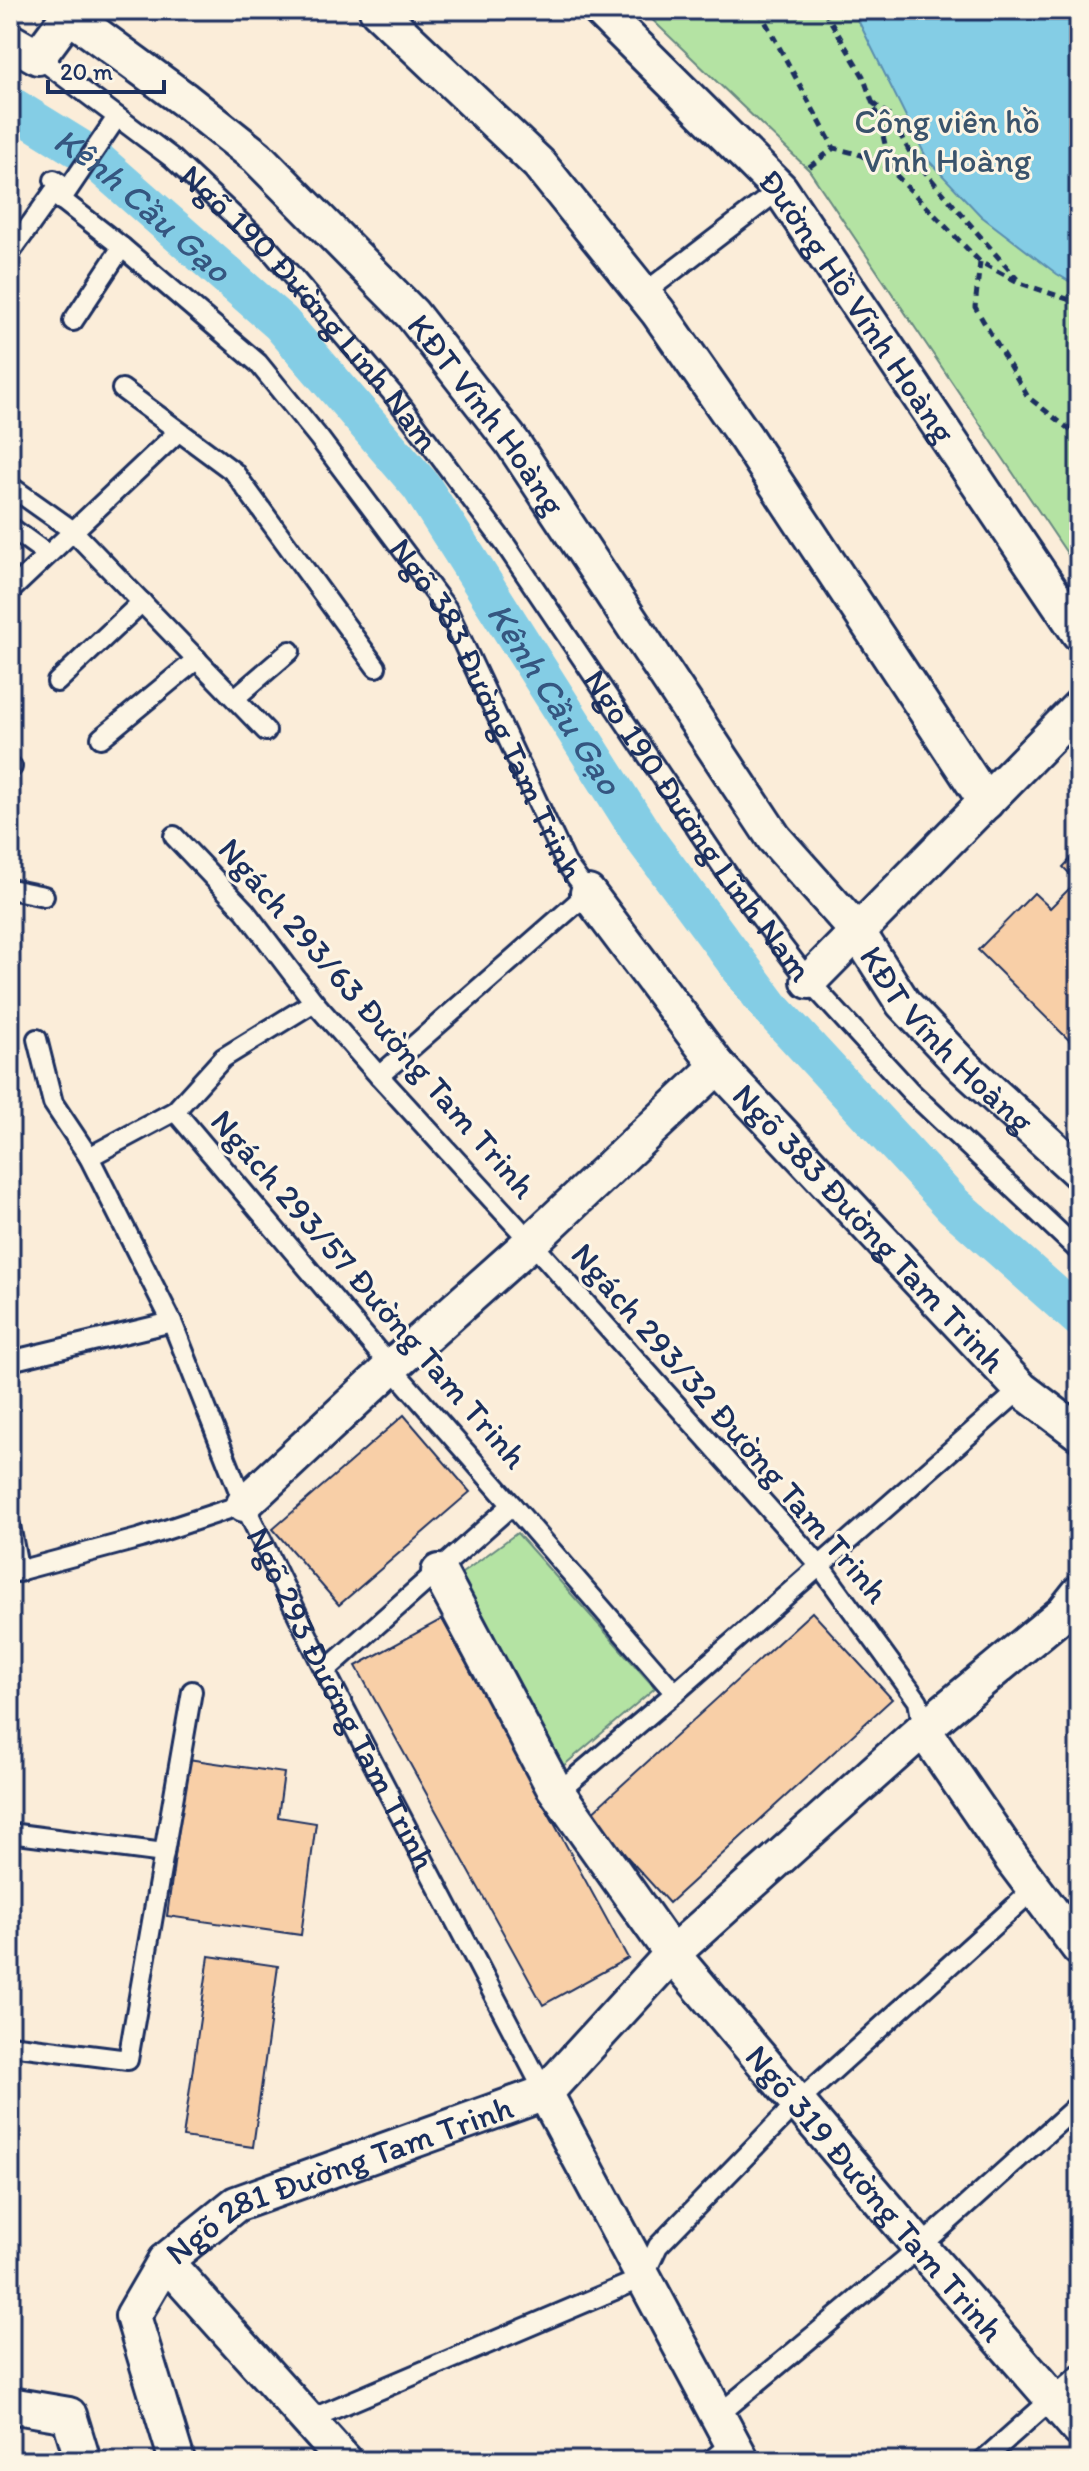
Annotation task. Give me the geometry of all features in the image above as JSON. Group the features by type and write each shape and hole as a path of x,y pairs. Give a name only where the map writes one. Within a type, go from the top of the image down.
{"street":[{"path":"377,10 539,164 643,294 746,438 986,802"},
{"name":"Đường Hồ Vĩnh Hoàng","path":"600,10 790,181 1079,633"},
{"name":"KĐT Vĩnh Hoàng","path":"24,49 68,12 257,157 412,314 512,442 774,838 857,931 903,1003 963,1066 1079,1172"},
{"name":"KĐT Vĩnh Hoàng","path":"809,981 1079,707"},
{"name":"Ngõ 383 Đường Tam Trinh","path":"588,893 718,1066 1021,1389 1079,1433"},
{"name":"Ngõ 293 Đường Tam Trinh","path":"244,1504 718,1066"},
{"name":"Ngõ 319 Đường Tam Trinh","path":"439,1572 557,1793 672,1954 1079,2429"},
{"path":"545,2093 672,1954 923,1729 1064,1612 1079,1593"},
{"path":"923,1729 1034,1889 1079,1948"},
{"name":"Ngõ 293 Đường Tam Trinh","path":"545,2093 643,2278 725,2445"},
{"name":"Ngõ 281 Đường Tam Trinh","path":"345,2461 165,2261 236,2204 545,2093"},
{"path":"165,2261 133,2316 177,2461"},
{"path":"10,2405 69,2415 83,2461"}],"lane":[{"name":"Ngõ 190 Đường Lĩnh Nam","path":"24,49 112,124 172,158 270,250 392,393 505,544 730,878 809,981 911,1092 1079,1251"},
{"path":"10,253 112,124"},
{"path":"643,294 790,181"},
{"name":"Ngõ 383 Đường Tam Trinh","path":"58,192 258,363 319,438 447,609 566,863 588,893"},
{"path":"73,321 122,247"},
{"path":"122,389 234,472 376,667"},
{"path":"12,587 178,432"},
{"path":"10,486 72,530 266,731"},
{"path":"10,527 47,554"},
{"path":"57,682 142,602"},
{"path":"235,698 290,651"},
{"path":"101,738 197,659"},
{"name":"Ngách 293/63 Đường Tam Trinh","path":"174,836 245,911 314,1002 379,1076 531,1242"},
{"path":"10,889 44,896"},
{"path":"379,1076 588,893"},
{"path":"89,1157 175,1111 223,1058 314,1002"},
{"path":"10,1525 14,1572 141,1538 244,1504 172,1322 89,1157 53,1103 37,1039"},
{"name":"Ngách 293/57 Đường Tam Trinh","path":"175,1111 512,1505 325,1671"},
{"name":"Ngách 293/32 Đường Tam Trinh","path":"531,1242 820,1566 918,1701 923,1729"},
{"path":"10,1361 172,1322"},
{"path":"557,1793 1021,1389"},
{"name":"Ngõ 293 Đường Tam Trinh","path":"244,1504 325,1671 545,2093"},
{"path":"512,1505 675,1693"},
{"path":"10,2045 128,2060 192,1691"},
{"path":"10,1833 164,1853"},
{"path":"308,2420 643,2278 658,2246 798,2102 1034,1889"},
{"path":"725,2445 920,2247 1079,2104"},
{"path":"982,2461 1079,2375"}],"path":[{"path":"759,10 834,148 858,154 891,170 980,262 1020,283 1079,303"},
{"path":"824,10 863,76 891,170"},
{"path":"872,102 890,116 913,158 1020,283"},
{"path":"790,181 834,148"},
{"path":"980,262 975,307 1028,397 1079,437"}],"green space":[{"name":"Công viên hồ Vĩnh Hoàng","path":"642,10 1079,10 1079,571 809,170"},
{"path":"517,1533 655,1688 562,1767 458,1576"}],"water":[{"path":"853,10 1079,10 1079,287 981,216 927,159"}],"building":[{"path":"1079,850 1079,1050 978,950 1034,893 1050,908 1077,881 1063,867"},
{"path":"404,1415 470,1492 339,1605 273,1529"},
{"path":"812,1612 892,1699 669,1903 589,1815"},
{"path":"442,1619 628,1958 543,2005 356,1666"},
{"path":"188,1759 284,1773 278,1817 316,1823 301,1935 167,1916"},
{"path":"209,1956 278,1966 253,2147 183,2137"}],"waterway":[{"name":"Kênh Cầu Gạo","path":"10,106 91,156 281,323 421,486 645,839 770,1007 953,1205 1079,1317"}]}
